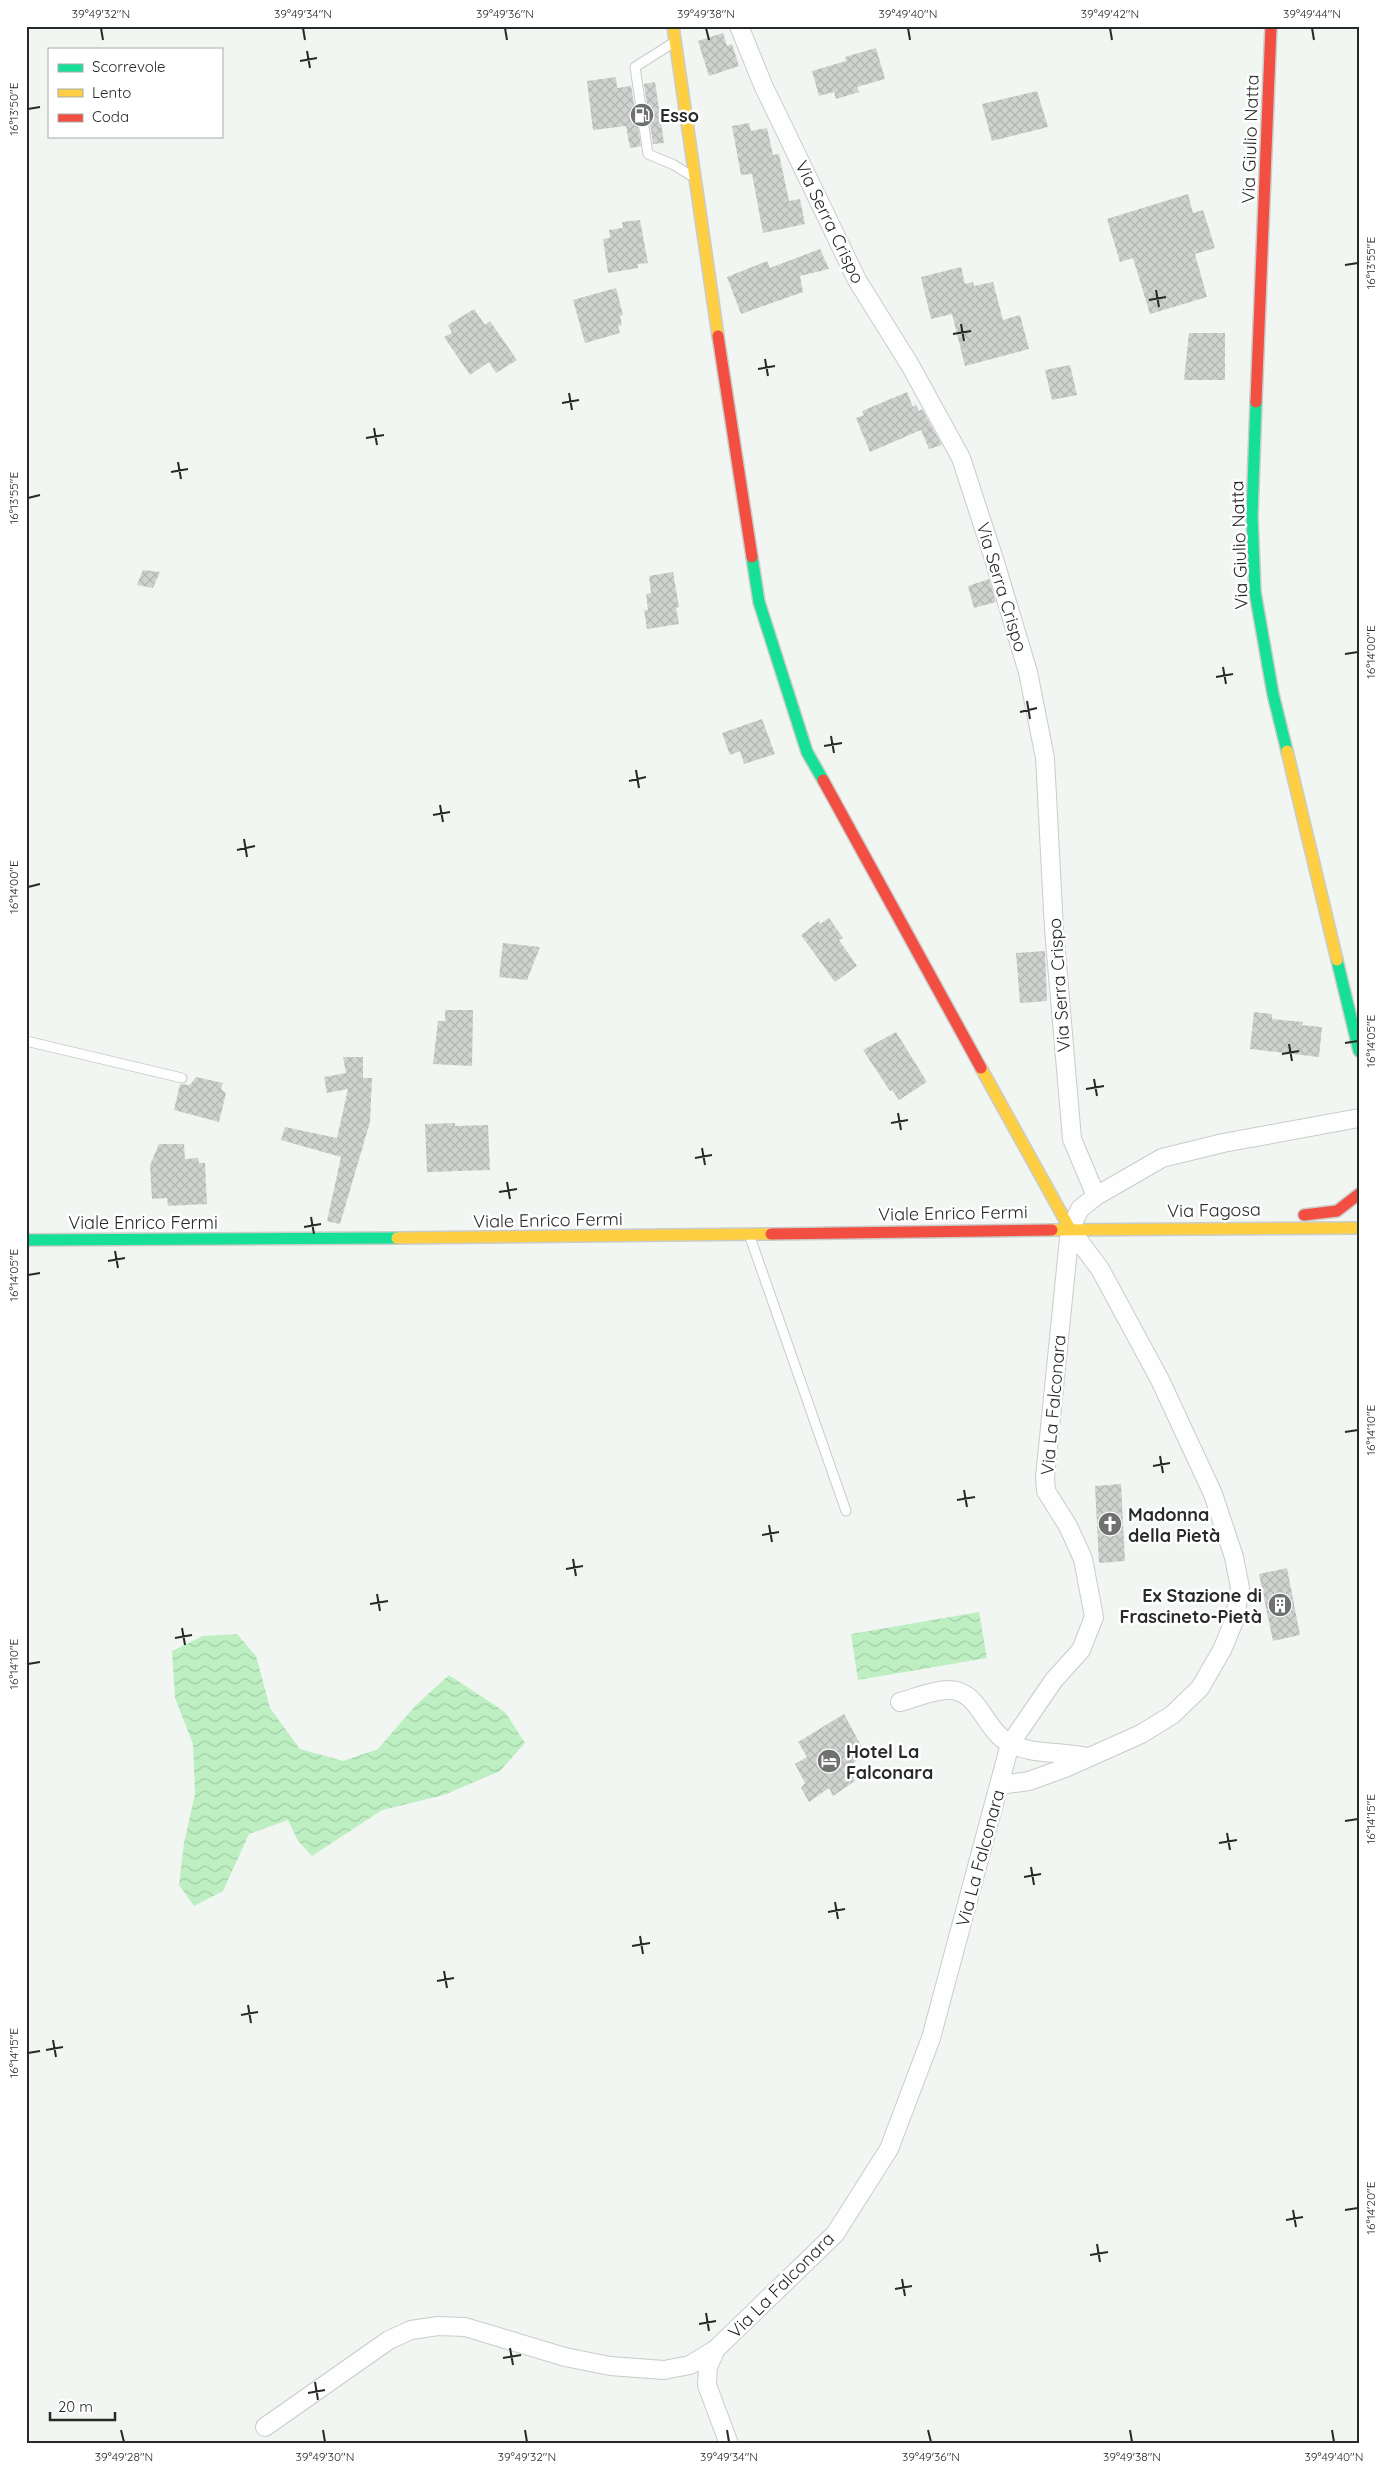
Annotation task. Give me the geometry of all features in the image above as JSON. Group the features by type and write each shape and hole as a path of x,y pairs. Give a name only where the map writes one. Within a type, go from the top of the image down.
{"street":[{"path":"673,26 733,440 759,602 806,752 1070,1229 1100,1269 1160,1380 1213,1494 1234,1557 1240,1588 1234,1621 1222,1650 1200,1688 1172,1715 1141,1734 1065,1768 1029,1781 1000,1785"},
{"name":"Via Serra Crispo","path":"739,26 763,84 857,280 910,365 961,458 997,569 1028,672 1045,758 1054,928 1072,1139 1096,1196"},
{"name":"Via Giulio Natta","path":"1271,26 1252,516 1255,592 1274,694 1359,1051"},
{"path":"1070,1229 1080,1209 1096,1196 1162,1158 1223,1144 1359,1118"},
{"path":"1258,1227 1300,1215 1337,1211 1359,1194"},
{"name":"Via Fagosa","path":"1070,1229 1359,1228"},
{"name":"Viale Enrico Fermi","path":"26,1240 459,1238 1070,1229"},
{"name":"Via La Falconara","path":"729,2444 708,2386 708,2367 716,2349 835,2234 889,2148 931,2038 1010,1744 1054,1680 1081,1650 1094,1617 1083,1559 1068,1526 1046,1492 1045,1477 1070,1229"},
{"path":"900,1702 949,1690 971,1697 991,1729 1010,1744 1030,1751 1066,1752 1087,1757"},
{"path":"265,2427 389,2340 411,2330 438,2326 465,2327 565,2357 610,2366 664,2370 690,2365 716,2349"}],"lane":[{"path":"675,42 635,67 648,154 674,164 695,178"},
{"path":"26,1041 182,1078"},
{"path":"749,1234 846,1511"}],"water":[{"path":"979,1612 987,1658 858,1680 851,1634"},
{"path":"237,1634 256,1656 270,1708 300,1749 343,1761 378,1749 415,1706 449,1675 505,1712 525,1743 500,1771 444,1795 382,1810 312,1856 298,1841 288,1820 249,1834 223,1891 194,1906 179,1885 184,1843 195,1794 193,1744 175,1698 172,1651 203,1636"}],"building":[{"path":"723,33 727,46 732,44 739,66 709,76 698,41"},
{"path":"876,48 885,79 857,87 859,92 836,99 834,92 819,96 812,71 846,61 845,57"},
{"path":"616,77 617,88 631,86 641,146 630,148 626,126 593,130 587,81"},
{"path":"655,82 664,143 653,144 644,84"},
{"path":"1037,91 1048,127 992,141 982,104"},
{"path":"749,123 751,131 767,128 773,155 779,154 789,201 800,199 805,224 763,233 752,174 741,175 732,126"},
{"path":"1188,194 1193,213 1203,210 1215,248 1195,254 1207,297 1150,314 1133,258 1120,262 1107,219"},
{"path":"640,220 648,263 638,264 638,268 608,273 603,239 610,238 609,230 623,228 622,222"},
{"path":"820,249 829,269 800,276 803,292 741,314 727,277 767,261 770,268"},
{"path":"961,267 965,284 973,282 974,286 993,282 1003,320 1020,315 1029,349 965,366 952,314 931,319 921,277"},
{"path":"616,288 623,315 620,316 622,325 618,326 620,333 585,343 573,300"},
{"path":"474,309 485,325 490,321 517,360 496,373 489,362 470,375 444,337 452,333 448,325"},
{"path":"1189,333 1225,333 1225,380 1184,380"},
{"path":"1070,365 1077,395 1052,400 1045,370"},
{"path":"907,392 913,407 916,405 919,411 922,409 942,445 929,449 921,430 870,452 856,418 864,415 862,411"},
{"path":"143,570 160,572 153,588 137,585"},
{"path":"673,572 679,607 676,608 679,624 647,629 644,610 648,610 646,594 651,593 649,576"},
{"path":"989,579 996,602 974,608 968,586"},
{"path":"762,719 775,754 744,764 740,751 730,755 722,733"},
{"path":"829,918 843,938 839,940 857,966 835,982 801,935 819,921 820,924"},
{"path":"503,943 540,947 527,980 499,977"},
{"path":"1045,951 1047,1001 1020,1003 1016,953"},
{"path":"445,1010 473,1010 472,1066 433,1064 438,1021 445,1021"},
{"path":"1254,1012 1272,1014 1272,1019 1303,1022 1302,1025 1322,1027 1319,1057 1250,1049"},
{"path":"896,1032 927,1082 899,1100 892,1090 890,1091 863,1050"},
{"path":"343,1057 363,1057 363,1078 372,1078 370,1122 340,1224 327,1221 341,1157 281,1140 285,1127 337,1138 348,1089 327,1093 324,1077 346,1073"},
{"path":"196,1077 223,1083 221,1089 226,1093 219,1122 174,1110 180,1084 190,1085"},
{"path":"455,1123 455,1126 488,1125 490,1170 427,1172 425,1124"},
{"path":"159,1144 184,1144 185,1159 198,1158 199,1163 205,1163 207,1204 168,1206 167,1198 152,1199 150,1165"},
{"name":"Madonna della Pietà","path":"1121,1484 1125,1561 1099,1563 1095,1486"},
{"name":"Ex Stazione di Frascineto-Pietà","path":"1287,1568 1300,1635 1273,1641 1259,1574"},
{"name":"Hotel La Falconara","path":"844,1714 866,1755 848,1766 855,1781 833,1796 829,1788 809,1802 801,1788 805,1783 795,1764 807,1757 798,1742"}],"traffic: fast":[{"path":"1256,402 1252,516 1255,592 1273,694 1287,751"},
{"path":"752,557 759,602 807,752 823,780"},
{"path":"1337,960 1359,1051"},
{"path":"26,1240 397,1238"}],"traffic: slow":[{"path":"673,26 718,336"},
{"path":"1287,751 1337,960"},
{"path":"981,1068 1070,1229"},
{"path":"1052,1230 1359,1228"},
{"path":"397,1238 771,1234"}],"traffic: jam":[{"path":"1256,402 1271,26"},
{"path":"718,336 752,557"},
{"path":"823,780 981,1068"},
{"path":"1304,1215 1337,1211 1359,1194"},
{"path":"771,1234 1052,1230"}],"place":[{"name":"Esso","path":"642,115"},
{"name":"Madonna della Pietà","path":"1110,1524"},
{"name":"Ex Stazione di Frascineto-Pietà","path":"1280,1605"},
{"name":"Hotel La Falconara","path":"829,1761"}]}
